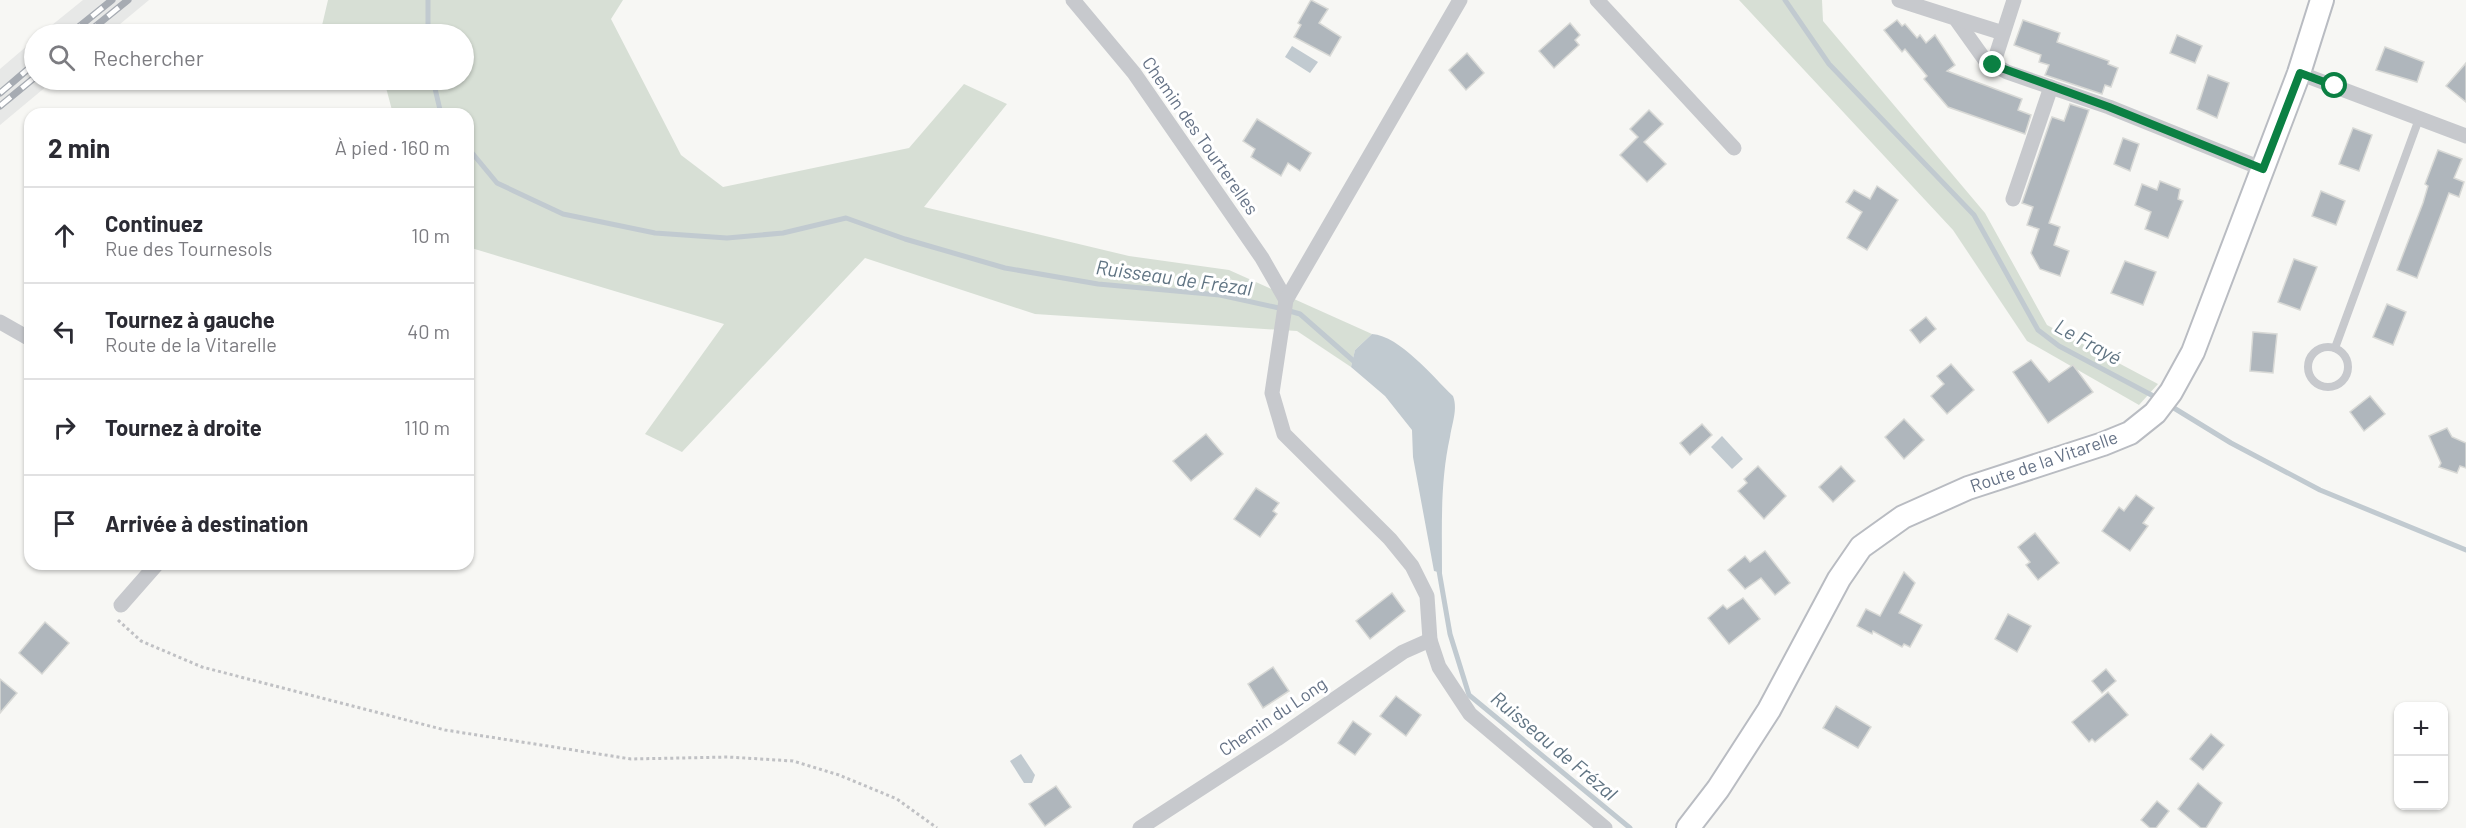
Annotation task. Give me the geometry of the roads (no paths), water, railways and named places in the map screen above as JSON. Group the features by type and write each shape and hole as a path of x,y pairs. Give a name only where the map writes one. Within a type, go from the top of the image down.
{"street":[{"name":"Chemin des Tourterelles","path":"1073,0 1134,73 1262,258 1286,300"},
{"path":"1460,0 1286,300 1272,393 1284,434 1390,539 1412,566 1427,596 1430,640 1438,667 1470,714 1605,828"},
{"path":"1597,0 1734,147"},
{"path":"1899,0 2003,33"},
{"path":"1993,65 2014,0"},
{"name":"Route de la Vitarelle","path":"1688,828 1718,789 1769,710 1839,579 1861,547 1903,517 1968,488 2130,433 2156,411 2171,392 2193,352 2300,73 2322,0"},
{"path":"1955,18 1978,52 1993,65 2263,169"},
{"path":"2300,73 2466,136"},
{"path":"2013,199 2051,87"},
{"path":"0,322 24,336"},
{"path":"121,605 152,570"},
{"name":"Chemin du Long","path":"1140,828 1277,739 1403,652 1430,640"}],"lane":[{"path":"2335,348 2419,119"},
{"path":"2335,348 2342,352 2347,360 2345,378 2338,384 2321,386 2313,381 2307,364 2317,349 2335,348"}],"waterway":[{"name":"Ruisseau de Frézal","path":"428,0 428,24"},
{"name":"Le Frayé","path":"1785,0 1829,64 1974,215 2038,330 2059,346 2159,399"},
{"name":"Ruisseau de Frézal","path":"435,90 440,108"},
{"name":"Ruisseau de Frézal","path":"474,155 497,183 563,214 655,233 727,238 783,233 846,218 905,239 1005,268 1098,284 1220,295 1279,308 1300,314 1357,364"},
{"name":"Le Frayé","path":"2169,405 2231,443 2320,490 2466,550"},
{"name":"Ruisseau de Frézal","path":"1438,565 1450,634 1469,695 1630,828"}],"railway":[{"path":"82,24 112,0"},
{"path":"98,24 128,0"},
{"path":"0,93 24,73"},
{"path":"0,106 24,86"}]}
